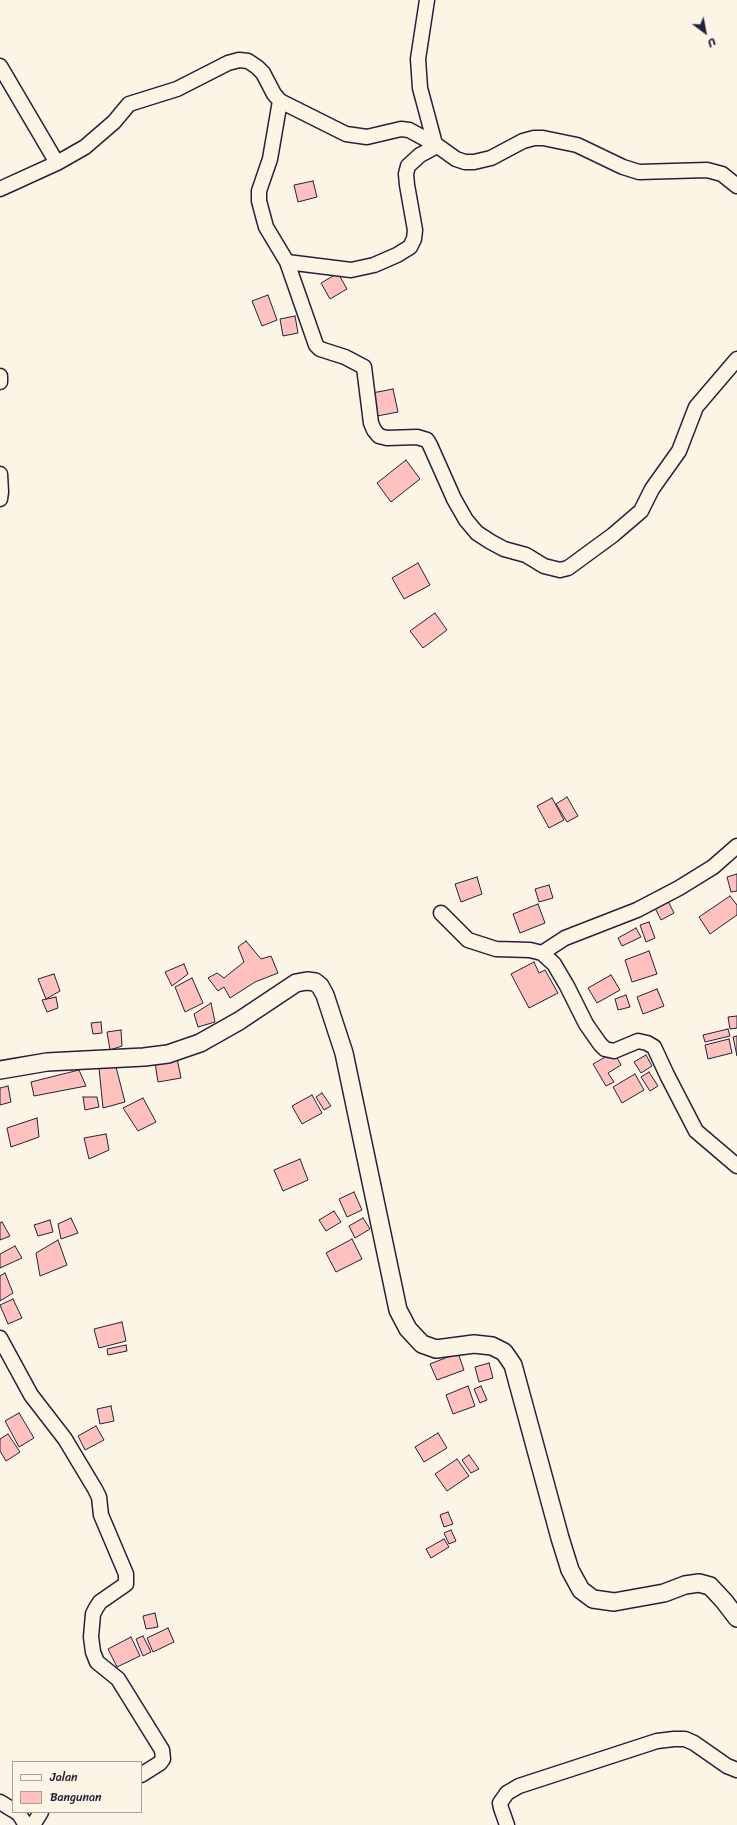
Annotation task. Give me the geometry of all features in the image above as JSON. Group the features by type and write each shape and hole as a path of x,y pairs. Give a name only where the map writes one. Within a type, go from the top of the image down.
{"street":[{"path":"427,0 420,44 418,77 436,145"},
{"path":"0,189 57,163 85,147 114,122 129,104 177,89 228,63 239,60 248,61 257,67 280,101 346,134 367,137 385,132 409,130 436,145 456,159 465,162 474,162 490,158 524,141 534,138 543,138 577,145 623,167 639,172 707,170 722,174 737,186"},
{"path":"0,66 57,163"},
{"path":"280,101 270,159 259,191 259,201 266,227 287,262 316,345 320,349 345,357 364,367 371,423 374,430 379,436 387,438 417,437 427,440 454,499 466,520 477,533 504,549 526,555 552,570 560,570 568,568 613,535 641,511 652,489 679,451 696,407 737,359"},
{"path":"287,262 351,270 374,265 410,247 414,239 415,230 407,180 408,166 420,155 436,145"},
{"path":"0,376 0,382"},
{"path":"0,474 0,499"},
{"path":"542,953 565,938 637,910 679,888 713,867 737,846"},
{"path":"440,912 468,940 496,949 530,950 542,953 554,964 586,1024 600,1044 606,1049 614,1051 638,1041 647,1043 654,1047 666,1075 696,1131 737,1166"},
{"path":"0,1070 47,1062 144,1057 168,1054 200,1043 233,1025 296,983 307,980 315,982 326,995 344,1053 398,1310 408,1329 422,1344 436,1349 474,1344 492,1346 504,1352 513,1365 560,1538 570,1570 580,1590 593,1599 614,1602 664,1593 685,1585 699,1583 710,1586 737,1618"},
{"path":"0,1338 31,1395 65,1439 95,1489 99,1497 101,1515 126,1574 126,1584 100,1602 96,1608 93,1614 91,1637 93,1652 97,1662 118,1679 162,1750 163,1759 160,1763 142,1774"},
{"path":"507,1825 500,1803 507,1793 513,1789 656,1741 685,1739 737,1770"},
{"path":"0,1802 12,1809"},
{"path":"18,1813 26,1825"},
{"path":"33,1825 40,1813"}],"building":[{"path":"313,181 317,197 298,202 294,185"},
{"path":"338,273 347,289 330,299 321,283"},
{"path":"268,295 277,320 262,326 252,301"},
{"path":"295,316 298,333 283,336 280,319"},
{"path":"393,389 398,412 367,418 362,395"},
{"path":"406,460 420,479 391,502 377,483"},
{"path":"418,563 430,585 404,599 392,578"},
{"path":"435,613 447,630 423,648 410,631"},
{"path":"567,797 578,816 567,822 556,804"},
{"path":"552,798 564,820 549,828 537,806"},
{"path":"737,874 737,891 731,892 727,877"},
{"path":"477,877 482,894 461,902 455,884"},
{"path":"549,885 553,898 539,902 535,889"},
{"path":"730,896 737,905 737,915 710,934 699,917"},
{"path":"667,899 674,913 661,920 654,906"},
{"path":"538,904 545,923 520,933 513,914"},
{"path":"649,922 655,938 646,942 640,925"},
{"path":"636,928 641,937 622,946 618,938"},
{"path":"246,941 261,959 271,956 278,973 255,982 230,998 224,987 218,991 208,978 217,973 224,978 244,962 238,947"},
{"path":"649,951 657,974 632,982 625,960"},
{"path":"534,962 539,973 545,970 558,993 529,1008 511,974"},
{"path":"184,964 188,974 172,986 165,972"},
{"path":"54,974 60,991 46,999 38,979"},
{"path":"611,975 620,990 597,1003 588,988"},
{"path":"192,978 203,1003 185,1012 175,987"},
{"path":"657,989 664,1006 643,1014 637,997"},
{"path":"626,995 630,1007 618,1010 615,999"},
{"path":"56,997 58,1008 47,1012 42,1000"},
{"path":"211,1003 215,1022 198,1027 194,1014"},
{"path":"737,1016 737,1028 730,1029 728,1017"},
{"path":"101,1022 102,1033 93,1034 91,1023"},
{"path":"728,1029 730,1036 705,1042 703,1035"},
{"path":"121,1030 122,1046 110,1050 107,1032"},
{"path":"737,1036 737,1056 733,1037"},
{"path":"729,1039 732,1053 708,1059 705,1045"},
{"path":"614,1052 621,1065 608,1073 614,1082 606,1086 593,1064"},
{"path":"646,1055 652,1066 641,1073 634,1062"},
{"path":"177,1058 181,1078 158,1082 155,1063"},
{"path":"116,1067 125,1102 103,1108 99,1068"},
{"path":"79,1070 86,1086 34,1096 31,1082"},
{"path":"649,1072 658,1086 650,1091 641,1077"},
{"path":"635,1074 644,1090 622,1103 613,1087"},
{"path":"8,1086 11,1102 0,1105 0,1088"},
{"path":"322,1093 331,1106 324,1110 316,1097"},
{"path":"312,1095 322,1113 302,1124 292,1106"},
{"path":"83,1097 97,1097 99,1107 85,1110"},
{"path":"143,1098 156,1122 138,1131 123,1108"},
{"path":"37,1118 39,1137 11,1147 7,1128"},
{"path":"106,1134 109,1150 89,1159 84,1138"},
{"path":"300,1159 308,1180 283,1191 274,1170"},
{"path":"354,1192 362,1210 347,1217 339,1199"},
{"path":"334,1211 341,1222 326,1231 319,1220"},
{"path":"71,1218 78,1233 61,1239 58,1224"},
{"path":"363,1218 370,1229 355,1238 349,1226"},
{"path":"50,1220 53,1232 38,1236 34,1225"},
{"path":"2,1222 10,1236 0,1240 0,1223"},
{"path":"352,1239 362,1259 336,1272 326,1253"},
{"path":"58,1240 67,1265 40,1276 36,1253"},
{"path":"15,1246 22,1258 0,1268 0,1254"},
{"path":"5,1273 13,1293 0,1301 0,1276"},
{"path":"13,1299 22,1318 8,1324 0,1305"},
{"path":"122,1322 126,1341 99,1348 94,1329"},
{"path":"126,1345 127,1351 108,1355 107,1349"},
{"path":"458,1353 464,1370 437,1380 430,1364"},
{"path":"489,1363 493,1378 479,1382 475,1367"},
{"path":"468,1386 475,1406 453,1414 446,1395"},
{"path":"481,1386 487,1400 480,1403 474,1389"},
{"path":"111,1406 114,1421 100,1424 97,1409"},
{"path":"19,1413 34,1438 19,1447 5,1421"},
{"path":"96,1426 104,1440 85,1450 78,1436"},
{"path":"438,1433 447,1448 424,1462 415,1447"},
{"path":"8,1434 20,1452 6,1461 0,1451 0,1439"},
{"path":"469,1455 479,1469 471,1473 462,1460"},
{"path":"457,1459 469,1476 447,1491 435,1474"},
{"path":"448,1512 453,1524 444,1527 440,1515"},
{"path":"451,1530 456,1541 449,1544 444,1533"},
{"path":"444,1539 449,1547 431,1558 426,1549"},
{"path":"155,1613 158,1627 146,1629 143,1616"},
{"path":"168,1628 174,1642 153,1652 147,1638"},
{"path":"143,1636 151,1652 143,1656 136,1639"},
{"path":"131,1637 140,1656 117,1667 108,1649"}]}
